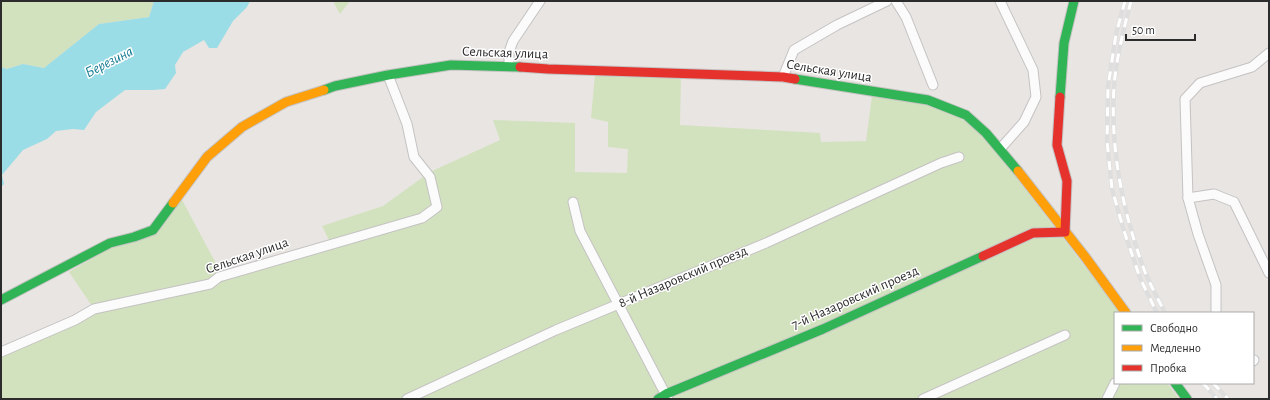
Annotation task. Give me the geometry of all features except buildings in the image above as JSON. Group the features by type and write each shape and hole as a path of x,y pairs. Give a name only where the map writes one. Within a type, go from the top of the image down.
{"street":[{"path":"509,66 508,52 513,41 540,1"},
{"path":"783,77 794,50 837,25 887,1"},
{"path":"896,1 906,17 933,85"},
{"path":"1000,1 1033,70 1036,97 1024,122 1000,149"},
{"path":"1065,232 1067,181 1057,145 1064,43 1074,1"},
{"path":"1216,312 1216,285 1198,234 1188,198 1185,99 1200,83 1252,66 1269,53"},
{"name":"Сельская улица","path":"1,352 75,320 94,309 210,284 219,277 422,218 437,207 430,177 414,157 407,124 388,75 451,65 783,77 928,100 966,115 986,133 1086,258 1125,312"},
{"path":"1,300 110,243 134,237 153,230 207,157 242,127 286,102 335,86 388,75"},
{"name":"8-й Назаровский проезд","path":"407,399 556,330 766,243 941,163 959,157"},
{"path":"1188,198 1214,194 1234,202 1269,273"},
{"path":"573,202 580,231 664,397"},
{"name":"7-й Назаровский проезд","path":"664,397 823,329 1033,233 1065,232"},
{"path":"923,399 1065,335"},
{"path":"1107,399 1114,384"},
{"path":"1176,384 1187,399"}],"green space":[{"path":"1,1 154,1 149,17 99,24 44,68 23,64 7,69 1,67"},
{"path":"333,1 350,1 340,14"},
{"path":"595,74 681,77 680,125 820,133 821,142 866,141 872,96 931,106 958,116 984,136 1120,312 1114,312 1114,384 1168,384 1179,399 1,399 1,356 96,312 69,272 112,247 136,241 181,198 220,271 228,279 332,246 322,226 383,206 430,172 500,140 493,120 575,123 575,172 627,173 628,149 608,147 608,122 591,118"}],"water":[{"name":"Березина","path":"154,1 250,1 247,7 233,21 217,48 209,48 204,40 183,52 175,65 176,73 165,89 125,90 96,112 84,130 73,129 56,131 47,139 23,150 2,175 4,184 1,187 1,67 7,69 23,64 44,68 99,24 149,17"}],"railway":[{"path":"1125,1 1116,34 1108,87 1107,141 1112,189 1124,231 1140,278 1157,312"},
{"path":"1131,1 1118,55 1115,76 1113,111 1116,158 1124,204 1137,250 1145,272 1164,312"},
{"path":"1204,384 1217,399"},
{"path":"1214,384 1228,399"}],"traffic: fast":[{"path":"1060,97 1064,43 1074,1"},
{"path":"324,90 335,86 388,75 451,65 520,67"},
{"path":"795,79 928,100 966,115 986,133 1018,171"},
{"path":"1,300 110,243 134,237 153,230 173,203"},
{"path":"658,399 666,394 823,329 983,256"},
{"path":"1176,384 1187,399"}],"traffic: slow":[{"path":"173,203 207,157 242,127 286,102 324,90"},
{"path":"1018,171 1086,258 1125,312"}],"traffic: jam":[{"path":"520,67 783,77 795,79"},
{"path":"983,256 1033,233 1065,232 1067,181 1057,145 1060,97"}]}
